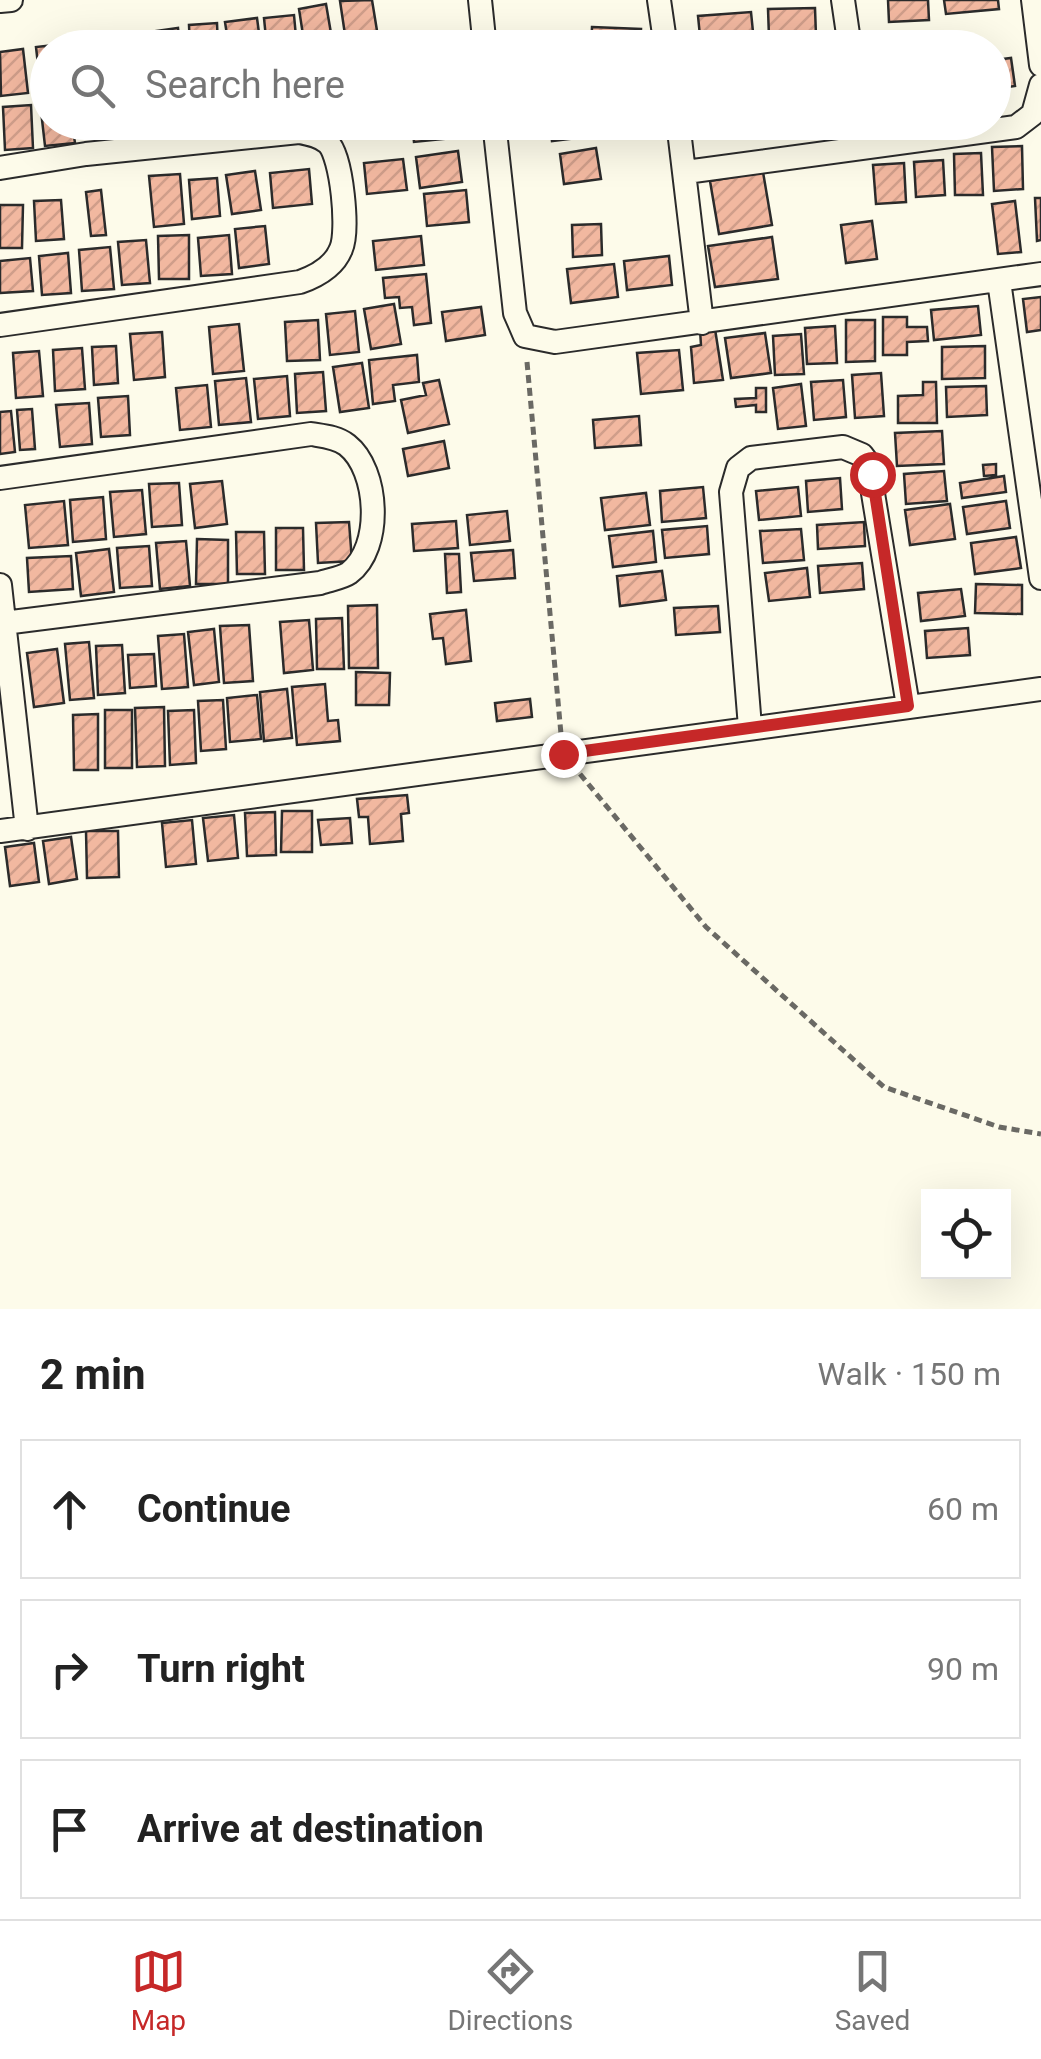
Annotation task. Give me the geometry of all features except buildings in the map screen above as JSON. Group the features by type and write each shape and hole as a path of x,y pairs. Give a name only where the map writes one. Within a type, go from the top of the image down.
{"street":[{"path":"0,1 11,0"},
{"path":"480,0 483,30"},
{"path":"658,0 663,30"},
{"path":"843,0 847,30"},
{"path":"1033,0 1041,65"},
{"path":"1011,127 1032,114 1041,85"},
{"path":"0,168 86,154 222,140"},
{"path":"0,325 300,282 328,268 340,252 344,237 338,162 330,145 322,140"},
{"path":"496,140 515,313 525,336 555,342 1041,274"},
{"path":"681,140 702,323"},
{"path":"686,172 834,140"},
{"path":"998,280 1041,578"},
{"path":"0,478 310,434 346,444 354,452 372,496 374,521 370,541 349,574 320,583 4,623"},
{"path":"750,727 731,492 738,468 751,458 843,448 862,455 868,464 908,706"},
{"path":"0,585 26,829"},
{"path":"0,831 1041,689"}],"path":[{"path":"525,336 563,754 706,926 884,1087 998,1127 1041,1134"}],"route":[{"path":"563,754 908,706 872,474"}]}
